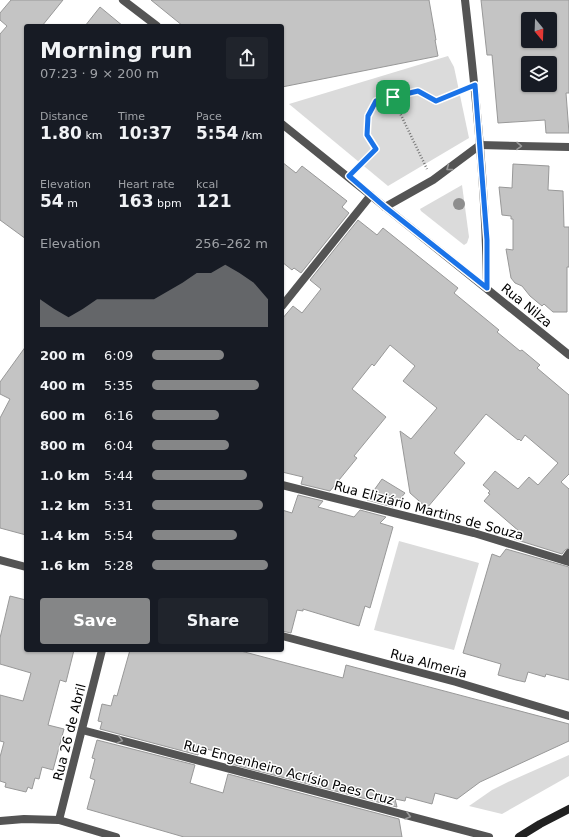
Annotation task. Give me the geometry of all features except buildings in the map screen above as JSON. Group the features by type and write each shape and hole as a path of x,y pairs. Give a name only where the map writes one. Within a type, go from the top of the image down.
{"main road":[{"path":"519,837 569,809"}],"street":[{"path":"123,0 154,24"},
{"path":"465,0 475,85 480,145 487,240 487,288"},
{"name":"Rua Nilza","path":"284,126 349,176 385,207 569,355"},
{"path":"385,207 433,180 480,145 569,147"},
{"path":"284,304 371,195"},
{"name":"Rua Eliziário Martins de Souza","path":"284,486 567,558"},
{"path":"0,560 24,566"},
{"name":"Rua Almeria","path":"284,637 456,682 569,716"},
{"name":"Rua 26 de Abril","path":"58,820 102,652"},
{"name":"Rua Engenheiro Acrísio Paes Cruz","path":"82,730 489,837"},
{"path":"0,821 24,819 58,820 116,837"}],"path":[{"path":"385,82 433,180"},
{"path":"349,176 376,149 367,135 368,116 376,101 418,91 436,101 475,85"}],"shaded area":[{"path":"448,56 454,67 469,138 388,186 289,104"},
{"path":"462,185 469,237 467,243 464,245 420,209"},
{"path":"399,541 479,563 454,650 374,630"},
{"path":"569,755 569,776 502,814 469,806 492,790"}],"route":[{"path":"475,85 487,240 487,288 385,207 349,176 376,149 367,135 368,116 376,101 393,97 418,91 436,101 475,85"}]}
